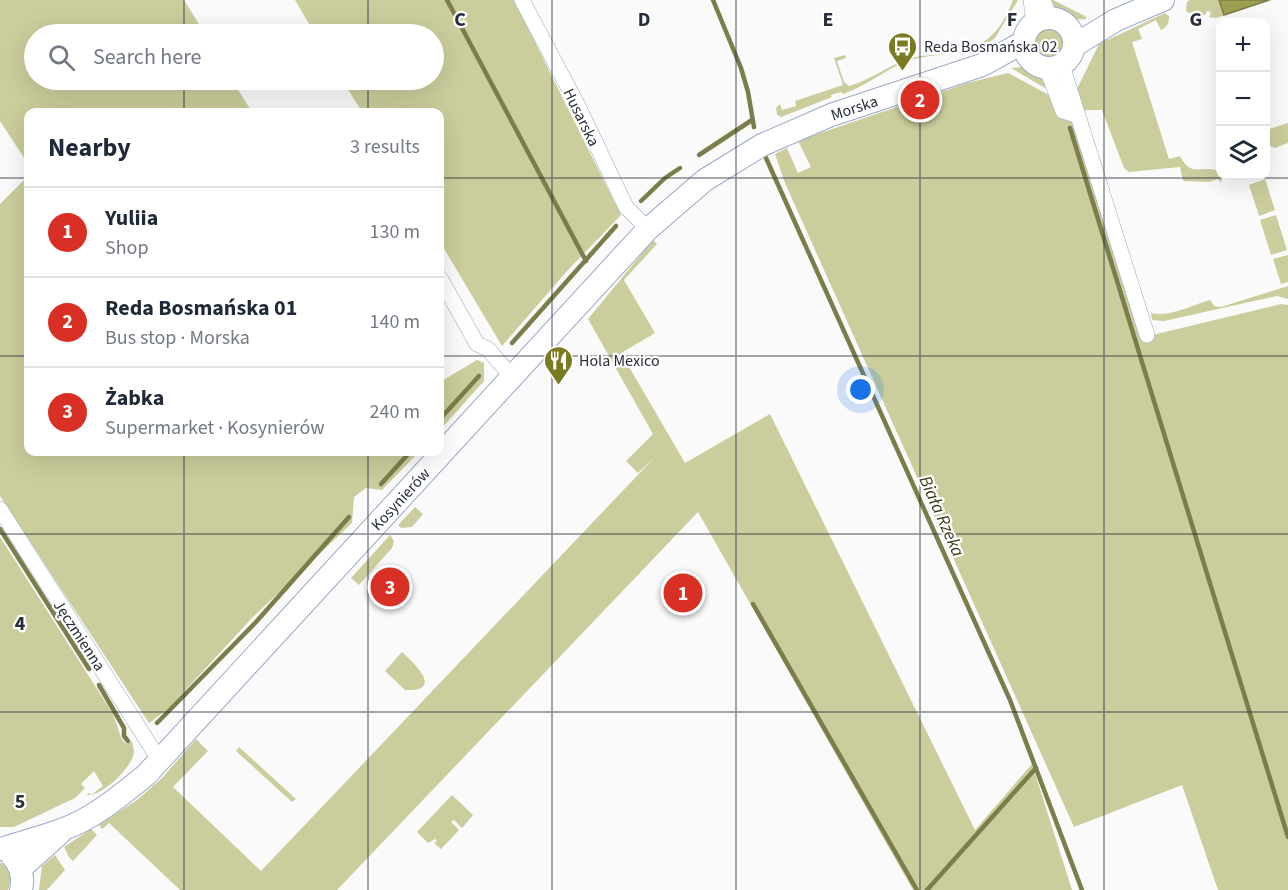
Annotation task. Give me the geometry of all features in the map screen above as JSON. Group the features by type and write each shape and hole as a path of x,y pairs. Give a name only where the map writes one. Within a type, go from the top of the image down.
{"main road":[{"name":"Morska","path":"762,145 831,115 982,65 1048,39 1116,20 1163,0"},
{"name":"Kosynierów","path":"444,451 648,229 705,180 762,145"},
{"name":"Kosynierów","path":"1,849 64,829 119,797 160,761 440,456"},
{"name":"Kosynierów","path":"21,879 64,829"},
{"path":"1,849 13,856 21,879"}],"street":[{"name":"Husarska","path":"522,0 578,106 626,207 648,229"},
{"path":"1031,0 1048,39 1071,112 1090,151 1147,335"},
{"path":"444,285 477,344 488,350 512,377"},
{"name":"Jęczmienna","path":"0,509 160,761"}],"green space":[{"path":"0,0 184,0 199,24 24,24 24,90 238,90 250,108 24,108 24,158 0,121"},
{"path":"295,0 514,0 621,215 568,270 502,346 444,249 444,108 360,108 348,90 444,90 444,24 309,24"},
{"path":"1013,0 1018,0 995,38 986,44 966,51 910,60 852,91 831,95 832,97 781,117 777,115 776,108 780,104 782,110 796,106 795,101 843,85 834,58 845,55 846,58 837,61 844,82 849,86 908,59 970,49 988,39 995,32"},
{"path":"1049,0 1087,19 1075,19 1065,15"},
{"path":"1190,0 1273,0 1216,18 1209,17 1211,12 1207,11 1205,15 1188,13 1186,11 1187,2"},
{"path":"1165,13 1169,16 1165,28 1161,30 1156,20 1138,29 1142,39 1132,42 1169,159 1180,156 1192,169 1216,170 1216,180 1209,182 1183,181 1180,167 1129,172 1124,168 1102,110 1081,110 1077,89 1099,44"},
{"path":"1049,28 1055,29 1063,37 1063,49 1055,57 1049,58 1043,57 1035,49 1034,43 1035,37 1043,29"},
{"path":"1024,67 1040,75 1049,87 1045,88 1011,68"},
{"path":"1008,73 1053,95 1065,119 1074,119 1144,337 1281,304 1288,305 1288,890 1218,890 1182,785 1074,827 785,183 775,154 787,148 798,173 811,167 799,143 800,140 967,83"},
{"path":"1288,123 1288,143 1275,148 1270,146 1270,129"},
{"path":"24,180 24,456 415,456 382,490 366,488 354,497 352,523 252,618 168,709 149,723 0,496 0,204"},
{"path":"1265,180 1275,210 1259,216 1249,185"},
{"path":"1276,215 1287,250 1271,255 1260,220"},
{"path":"653,240 657,244 624,280 655,333 621,353 685,463 770,414 975,830 1032,764 1072,890 913,890 698,512 337,890 180,890 109,823 102,829 99,825 137,800 163,777 196,739 208,751 173,787 261,871 653,459 638,473 626,461 653,434 588,319"},
{"path":"1288,255 1288,282 1281,284 1273,259"},
{"path":"1288,286 1288,299 1277,296 1164,321 1152,320 1151,313 1165,314 1210,300 1214,306 1221,307"},
{"path":"477,360 484,363 484,381 444,426 444,380"},
{"path":"415,507 423,514 412,527 401,528 398,525"},
{"path":"390,535 394,541 392,548 359,585 351,578"},
{"path":"0,537 113,714 122,740 127,744 132,741 134,751 133,757 123,772 101,791 92,794 103,786 94,771 81,784 85,788 75,798 14,827 0,827"},
{"path":"402,652 419,669 425,682 423,686 405,690 385,671"},
{"path":"239,747 296,799 292,802 236,751"},
{"path":"452,795 473,815 462,828 454,820 451,822 459,830 441,849 434,843 437,841 435,839 428,843 417,832"},
{"path":"91,829 97,835 73,861 64,847"},
{"path":"55,855 65,870 47,890 39,890 42,866"},
{"path":"0,862 10,874 8,890 0,890"}],"shaded area":[{"path":"1219,0 1269,0 1224,15"}],"waterway":[{"path":"447,0 586,261"},
{"name":"Biała Rzeka","path":"713,0 741,68 754,127"},
{"path":"699,155 752,120"},
{"path":"1070,128 1288,837"},
{"name":"Biała Rzeka","path":"766,158 1010,700 1082,890"},
{"path":"641,201 665,178 680,168"},
{"path":"512,343 616,226"},
{"path":"444,415 479,376"},
{"path":"381,484 406,456"},
{"path":"157,723 256,622 349,517"},
{"path":"0,529 89,669"},
{"path":"753,604 917,890"},
{"path":"99,685 124,728 124,736 128,741"},
{"path":"927,890 1036,768"}],"place":[{"name":"Reda Bosmańska 02","path":"903,72"},
{"name":"Reda Bosmańska 01","path":"920,100"},
{"name":"Hola Mexico","path":"558,386"},
{"name":"Żabka","path":"390,587"},
{"name":"Yuliia","path":"683,593"}]}
